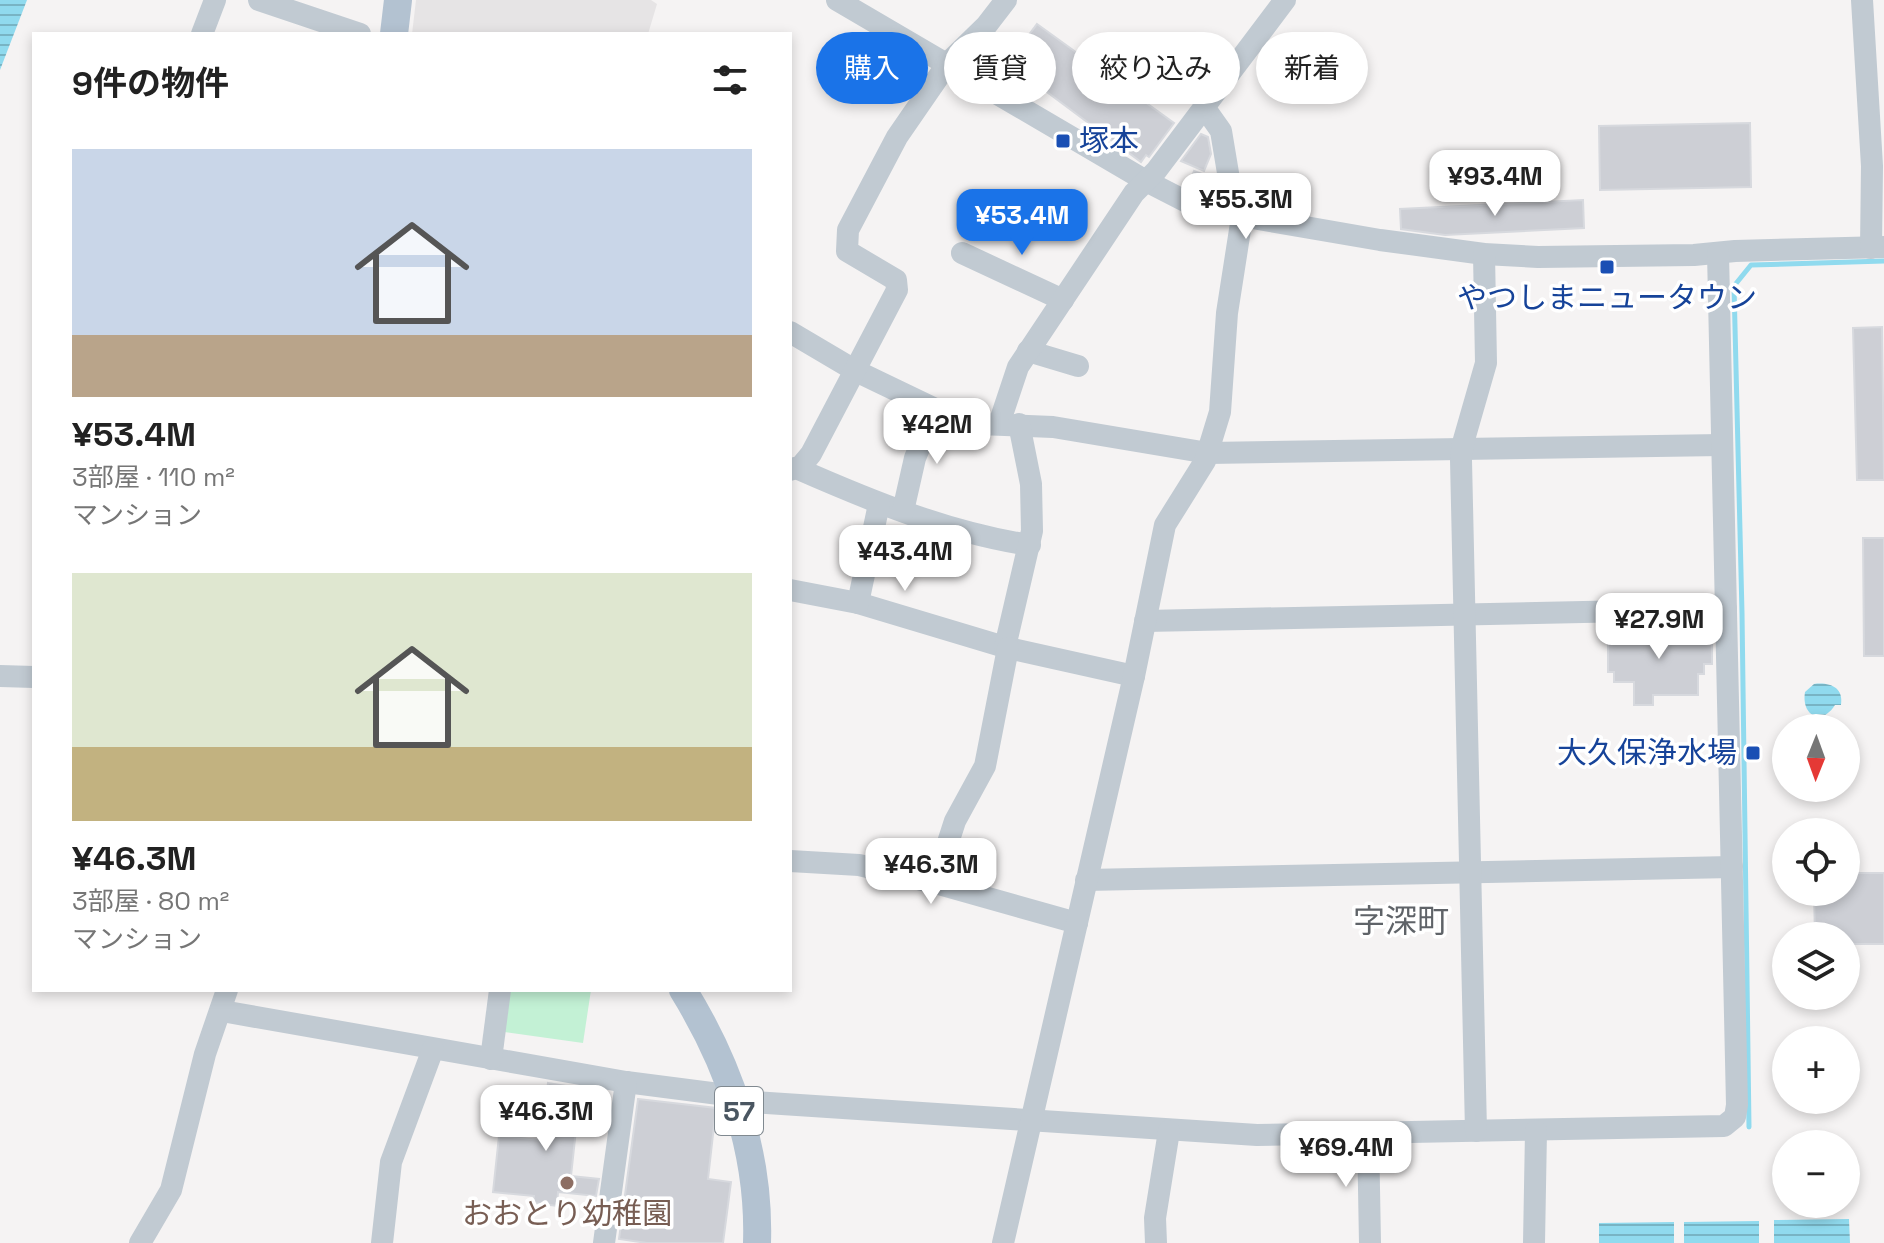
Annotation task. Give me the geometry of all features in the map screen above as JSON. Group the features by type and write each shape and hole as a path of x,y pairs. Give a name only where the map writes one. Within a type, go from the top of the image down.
{"main road":[{"path":"394,32 398,0"},
{"name":"57","path":"684,992 704,1026 737,1101 754,1184 757,1243"}],"street":[{"path":"203,32 215,0"},
{"path":"259,0 354,32"},
{"path":"837,0 944,61"},
{"path":"980,32 1006,0"},
{"path":"935,883 955,821 985,766 1006,648 1030,545 1032,491 1009,424 1014,374 1134,193 1285,0"},
{"path":"1017,104 1187,202 1238,216 1484,254 1584,257 1877,248 1862,0"},
{"path":"944,69 890,148 848,230 847,251 896,280 897,290 811,454 793,469 879,504 949,527 1030,545"},
{"path":"1003,1243 1134,676 1165,525 1203,467 1221,405 1238,216 1221,131 1204,107"},
{"path":"962,253 1063,300"},
{"path":"140,1243 171,1190 205,1054 224,1000 433,1049 626,1082 719,1094 737,1101 1257,1135 1718,1127 1735,1117 1718,253"},
{"path":"1476,1131 1462,449 1486,363 1484,254"},
{"path":"792,333 856,371 966,423 1066,429 1208,453 1722,445"},
{"path":"1028,351 1078,366"},
{"path":"903,511 915,458 935,410"},
{"path":"858,603 879,504"},
{"path":"792,590 858,603 1006,648 1134,676"},
{"path":"1145,621 1726,609"},
{"path":"0,676 32,677"},
{"path":"792,861 859,865 1077,923"},
{"path":"1086,880 1732,867"},
{"path":"491,1059 500,992"},
{"path":"382,1243 391,1162 433,1049"},
{"path":"604,1243 626,1082"},
{"path":"1156,1243 1155,1218 1169,1131"},
{"path":"1534,1243 1536,1131"},
{"path":"1368,1134 1370,1243"}],"shaded area":[{"path":"416,0 651,0 657,4 649,32 412,32"}],"green space":[{"path":"510,992 591,992 583,1043 504,1032"}],"water":[{"path":"0,0 27,0 0,70"},
{"path":"1814,684 1834,687 1840,694 1841,705 1835,705 1826,714 1812,714 1806,707 1805,692"},
{"path":"1849,1219 1850,1243 1774,1243 1774,1220"},
{"path":"1759,1221 1759,1243 1684,1243 1684,1222"},
{"path":"1674,1222 1674,1243 1599,1243 1599,1223"}],"building":[{"path":"1037,24 1048,32 1031,32"},
{"path":"1056,38 1072,49 1072,104 1148,104 1174,123 1149,157 1146,155 1141,162 1056,99"},
{"path":"1750,123 1751,187 1600,190 1599,126"},
{"path":"1201,134 1208,137 1211,154 1204,171 1181,161"},
{"path":"1194,171 1215,179 1215,195 1188,187"},
{"path":"1583,200 1584,228 1445,235 1401,229 1400,209"},
{"path":"1882,327 1884,480 1857,480 1853,328"},
{"path":"1863,538 1884,538 1884,656 1864,656"},
{"path":"1608,629 1708,629 1708,640 1712,640 1712,664 1704,664 1704,674 1698,674 1698,695 1653,695 1653,705 1634,705 1634,682 1614,682 1614,672 1608,672"},
{"path":"1860,873 1884,873 1884,944 1860,944 1860,922 1815,922 1814,906 1860,906"},
{"path":"548,1083 596,1091 594,1104 579,1102 571,1176 599,1179 596,1196 558,1192 557,1206 533,1203 534,1196 493,1192 499,1136 541,1140"},
{"path":"638,1099 716,1108 708,1179 731,1182 723,1243 647,1243 619,1239"}],"waterway":[{"path":"1749,1127 1734,286 1751,265 1884,261"}],"place":[{"name":"塚本","path":"1063,141"},
{"name":"やつしまニュータウン","path":"1607,267"},
{"name":"大久保浄水場","path":"1753,753"},
{"name":"おおとり幼稚園","path":"567,1183"}],"district":[{"name":"字深町","path":"1401,921"}]}
